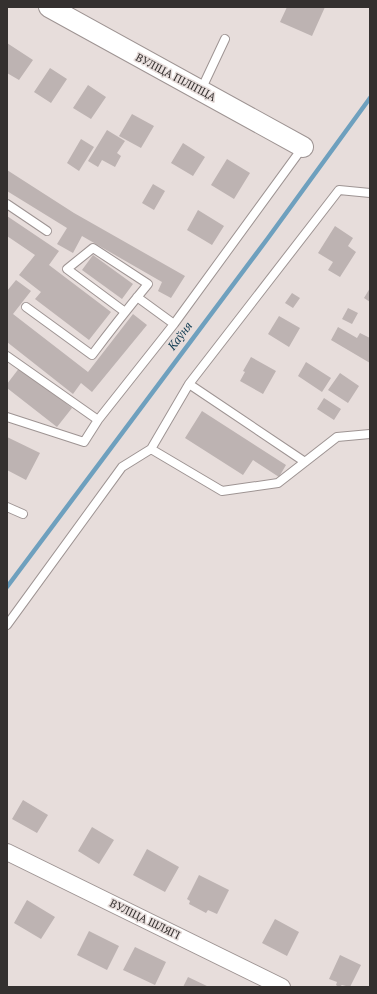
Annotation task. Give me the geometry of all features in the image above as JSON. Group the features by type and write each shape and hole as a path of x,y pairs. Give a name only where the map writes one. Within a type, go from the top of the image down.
{"street":[{"name":"ВУЛІЦА ПІЛІПЦА","path":"49,7 303,147"},
{"name":"ВУЛІЦА ШЛЯГІ","path":"7,852 282,987"}],"lane":[{"path":"200,91 225,39"},
{"path":"7,417 84,442 98,420 174,324 303,147"},
{"path":"7,625 122,467 151,449 189,384 338,190 370,193"},
{"path":"7,204 48,232"},
{"path":"26,307 92,355 148,284 93,248 68,269 125,312"},
{"path":"137,297 174,324"},
{"path":"7,356 98,420"},
{"path":"189,384 305,462"},
{"path":"151,449 222,491 278,483 337,437 370,434"},
{"path":"7,507 23,514"}],"building":[{"path":"287,7 325,7 312,36 280,22"},
{"path":"7,43 33,60 19,80 7,73"},
{"path":"50,68 67,79 51,103 34,92"},
{"path":"88,85 106,97 91,119 73,108"},
{"path":"132,114 154,126 141,148 119,136"},
{"path":"107,130 125,141 117,153 121,156 115,167 102,160 98,167 88,161"},
{"path":"81,139 94,147 79,171 67,163"},
{"path":"183,143 205,157 193,176 171,163"},
{"path":"227,159 250,173 234,199 211,185"},
{"path":"7,170 74,213 185,276 171,298 158,291 162,282 82,236 73,253 57,244 67,228 7,191"},
{"path":"153,184 165,191 154,210 142,203"},
{"path":"198,210 224,226 212,245 187,230"},
{"path":"7,216 59,251 49,265 111,312 89,340 35,299 41,292 19,275 35,255 7,236"},
{"path":"335,226 353,238 348,246 356,252 340,277 328,270 333,262 318,253"},
{"path":"93,255 133,284 122,299 82,270"},
{"path":"16,280 31,291 13,314 88,372 133,314 147,325 92,392 81,383 73,394 7,342 7,291"},
{"path":"370,288 370,302 364,298"},
{"path":"292,293 300,298 293,308 285,303"},
{"path":"348,308 358,313 352,324 342,319"},
{"path":"279,316 300,328 289,347 268,334"},
{"path":"338,327 357,338 360,333 370,338 370,363 331,340"},
{"path":"251,357 276,371 263,394 240,381 245,372 243,371"},
{"path":"306,362 331,378 322,392 298,376"},
{"path":"20,367 72,408 57,427 7,388 7,384"},
{"path":"340,373 359,386 348,403 328,390"},
{"path":"324,398 341,409 334,420 317,409"},
{"path":"202,411 286,465 279,477 253,460 243,475 185,438"},
{"path":"7,437 40,453 26,480 7,470"},
{"path":"23,800 48,815 37,833 12,819"},
{"path":"92,827 114,840 99,864 78,851"},
{"path":"147,849 179,867 165,892 133,875"},
{"path":"199,875 229,890 217,914 208,910 206,913 189,904 190,901 187,899"},
{"path":"27,900 55,917 41,939 14,923"},
{"path":"275,919 299,932 287,956 262,943"},
{"path":"89,931 119,946 107,970 77,955"},
{"path":"135,947 166,962 155,985 123,970"},
{"path":"340,955 361,965 350,987 342,985 339,987 336,985 337,982 329,979"},
{"path":"188,977 209,987 183,987"}],"waterway":[{"name":"Каўня","path":"7,587 268,238 370,98"}]}
